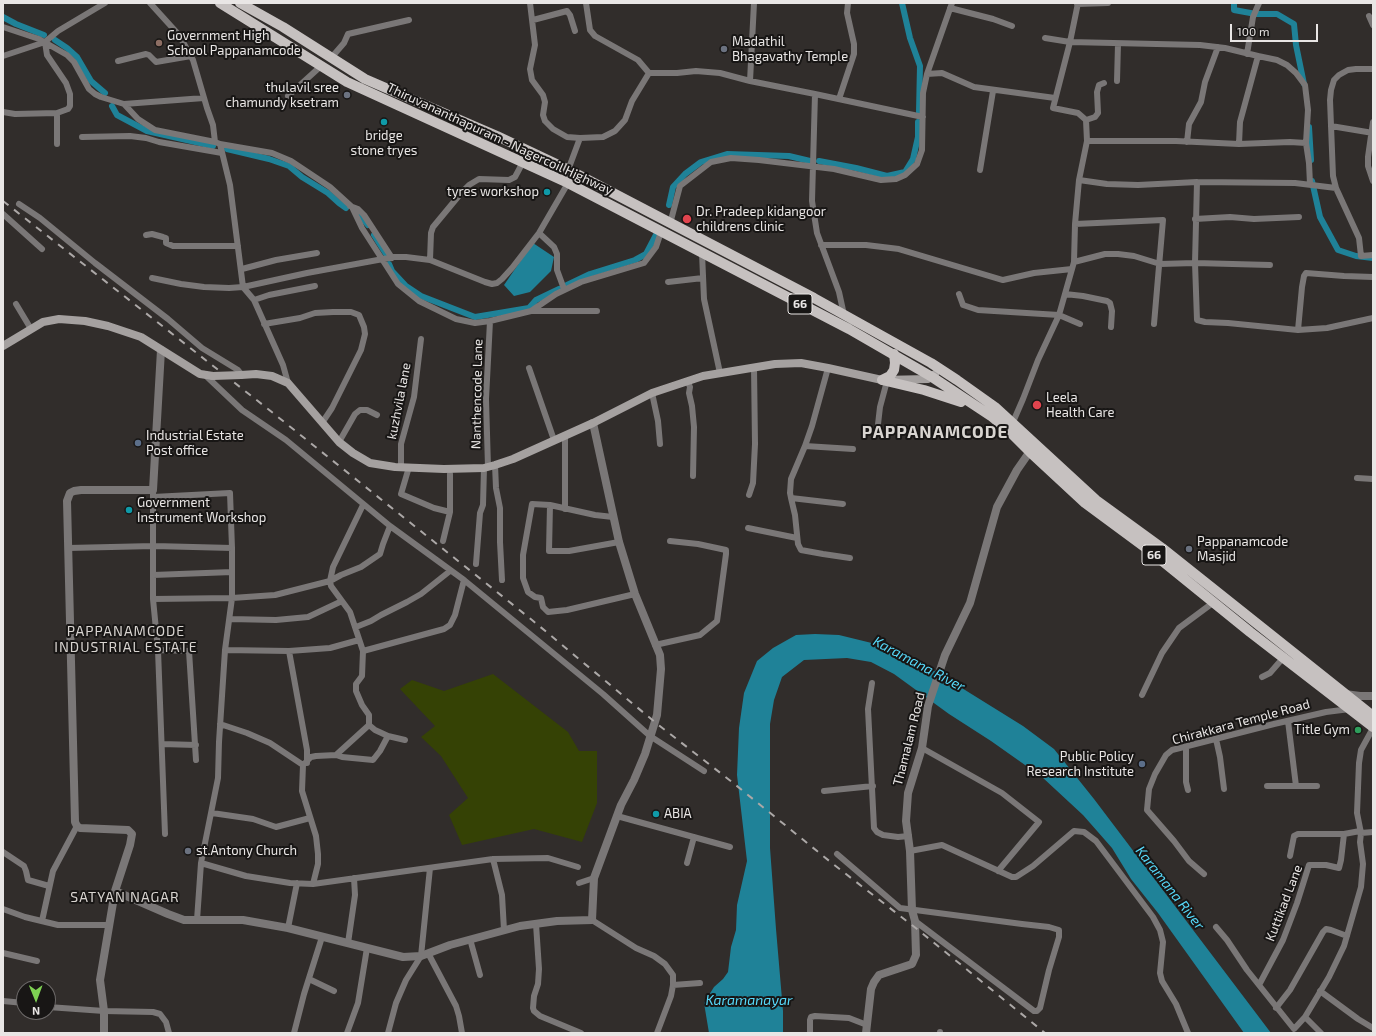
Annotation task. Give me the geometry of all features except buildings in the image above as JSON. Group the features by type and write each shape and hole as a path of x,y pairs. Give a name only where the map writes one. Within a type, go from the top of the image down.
{"main road":[{"name":"Thiruvananthapuram - Nagercoil Highway","path":"220,3 347,82 566,182 849,329 894,354 934,379 980,408 1033,448 1096,500 1162,548 1370,714 1373,728"},
{"name":"Thiruvananthapuram - Nagercoil Highway","path":"240,3 283,27 365,79 497,136 568,170 844,315 913,353 942,371 995,407 1012,422 1033,448 1085,503 1150,551 1283,658 1350,709 1370,714"},
{"path":"3,346 43,322 59,319 85,321 108,326 141,337 200,374 213,376 256,374 272,376 288,383 339,442 353,453 370,463 444,470 489,467 513,459 593,423 652,393 703,376 775,364 801,363 828,368 930,392 980,408"},
{"path":"885,381 894,370 894,354"},
{"path":"930,392 934,379 942,371"},
{"path":"885,381 934,379"}],"street":[{"path":"3,56 45,42 58,31 105,3"},
{"path":"150,3 179,35 192,56 222,153 230,185 242,269 243,287 254,300 283,365 288,383"},
{"path":"586,3 590,30 595,36 638,60 648,73"},
{"path":"750,82 754,3"},
{"path":"839,99 854,54 854,44 847,13 848,3"},
{"path":"1012,422 1059,315 1074,262 1075,224 1079,180 1087,141 1086,120 1078,113 1053,108 1055,98 1070,42 1077,4 1108,3"},
{"path":"1247,54 1253,17 1259,3"},
{"path":"532,4 534,45 530,69 532,80 543,95 545,102 543,115 545,122 553,129 567,137 580,138 603,137 615,131 625,120 632,101 648,73"},
{"path":"670,224 680,186 711,162 731,158 759,160 813,166 881,180 896,179 905,175 917,164 922,150 923,92 927,74 951,5 1012,26"},
{"path":"532,20 567,11 570,15 575,31"},
{"path":"1369,16 1373,25"},
{"path":"331,58 344,43 348,34 409,20"},
{"path":"3,27 45,42 67,55 74,62 89,89 101,97 124,104 204,98"},
{"path":"1045,38 1070,42 1218,47 1276,60 1287,65 1296,73 1305,85 1308,110 1306,143 1310,184"},
{"path":"3,112 15,114 57,113 68,109 70,106 70,94 62,76 47,55 45,42"},
{"path":"1117,81 1118,44"},
{"path":"1186,142 1189,124 1201,102 1205,82 1218,47"},
{"path":"118,61 146,54 156,62 160,63 192,56"},
{"path":"1239,144 1240,122 1258,56"},
{"path":"288,96 321,66"},
{"path":"1373,69 1348,70 1340,74 1334,80 1330,100 1333,176 1336,188 1359,238 1361,256 1373,255"},
{"path":"648,73 720,73 750,82 923,117"},
{"path":"927,74 942,73 974,87 993,91 1055,98"},
{"path":"1086,120 1095,117 1098,113 1097,92 1099,85 1104,83"},
{"path":"980,170 993,91"},
{"path":"815,94 812,201 817,233 839,292 844,315"},
{"path":"124,104 138,119 155,130 272,153 291,161 330,187 350,206 364,215 392,258"},
{"path":"57,113 57,144"},
{"path":"1373,122 1368,166 1373,181"},
{"path":"1332,126 1372,133"},
{"path":"82,137 130,136 222,153"},
{"path":"152,278 204,287 243,287 383,259 406,257 430,260 485,282 492,284 497,283 512,268 539,233 566,182 568,170 580,138"},
{"path":"1087,141 1239,144 1290,142 1306,143"},
{"path":"430,260 431,233 433,227 462,192 469,185 479,179 509,180 515,177 523,162"},
{"path":"1079,180 1107,184 1138,185 1197,182 1310,184 1336,188"},
{"path":"1197,182 1195,219 1197,320 1205,322 1298,330 1328,328 1373,318"},
{"path":"19,204 40,218 94,263 168,319 202,348 222,360 242,375"},
{"path":"350,206 362,228 383,259 390,274 398,284 419,301 456,319 475,323 490,322 531,311 597,311"},
{"path":"3,214 42,249"},
{"path":"1195,219 1230,217 1254,219 1299,217"},
{"path":"1075,224 1163,220 1154,324"},
{"path":"531,311 556,294 581,282 644,263 656,247 661,232"},
{"path":"539,233 554,248 557,254 557,270 564,290"},
{"path":"146,235 157,235 166,238 166,243 173,246 238,246"},
{"path":"821,245 866,245 899,249 1003,280 1034,273 1072,269"},
{"path":"702,253 704,299 720,373"},
{"path":"242,269 276,260 317,254"},
{"path":"1074,262 1105,254 1118,254 1134,256 1160,264 1195,263 1270,265"},
{"path":"1298,330 1304,276 1306,273 1373,277"},
{"path":"668,282 703,278"},
{"path":"254,300 269,295 315,286"},
{"path":"959,294 963,305 978,310 1059,315 1080,324"},
{"path":"1065,294 1083,296 1110,303 1112,311 1111,327"},
{"path":"16,304 31,330"},
{"path":"264,324 300,318 315,313 351,312 359,315 365,334 361,350 332,408 322,423"},
{"name":"Nanthencode Lane","path":"489,467 486,399 490,322"},
{"name":"kuzhvila lane","path":"421,339 414,397 401,444 405,467 401,494 434,508 450,512"},
{"path":"161,350 153,493 153,599 158,650 165,834"},
{"path":"749,495 753,483 755,444 754,367"},
{"path":"530,368 554,440"},
{"path":"828,368 823,381 818,407 805,446 791,479 790,493 795,515 798,544 801,550 850,558"},
{"path":"204,374 242,410 286,440 363,505 464,580 603,694 650,736 704,771"},
{"path":"877,433 885,381"},
{"path":"688,382 694,421 693,476"},
{"path":"652,393 660,444"},
{"path":"339,442 355,414 360,410 367,410 377,415"},
{"path":"592,920 594,878 621,805 645,754 657,715 661,669 660,655 635,594 619,542 593,423"},
{"path":"565,435 565,509"},
{"path":"805,446 853,449"},
{"name":"Thamalam Road","path":"867,1029 871,989 874,982 879,975 912,964 916,955 915,921 912,910 909,836 906,821 908,792 922,748 928,706 945,655 970,603 996,507 1017,470 1033,448"},
{"path":"476,564 480,512 483,505 489,467"},
{"path":"489,467 496,488 500,508 502,580"},
{"path":"443,541 450,512 450,474"},
{"path":"1357,478 1364,477 1373,479"},
{"path":"42,921 53,871 77,826 75,822 72,739 67,501 70,494 74,491 81,490 153,493 230,493 232,598 225,650 218,778 202,863 197,920"},
{"path":"791,498 843,504"},
{"path":"613,517 595,515 550,505 532,504 522,555 523,578 528,592 535,597 541,598 543,607 548,612 567,610 635,594"},
{"path":"363,505 333,567 330,581 331,586 350,612 363,651 362,676 356,684 356,691 362,705 369,715 369,725 371,728 388,736 405,740"},
{"path":"550,505 549,551 569,551 619,542"},
{"path":"153,599 232,598 275,595 330,581 341,574 361,567 380,554 390,526"},
{"path":"748,528 797,538"},
{"path":"656,645 700,635 717,621 726,550 698,544 670,541"},
{"path":"68,548 154,546 232,548"},
{"path":"356,627 371,622 407,602 450,571"},
{"path":"154,575 232,572"},
{"path":"363,651 444,629 450,625 455,615 464,580"},
{"path":"230,619 276,620 308,617 342,601"},
{"path":"1142,695 1162,653 1172,637 1179,628 1214,602"},
{"path":"225,650 289,651 330,648 359,640"},
{"path":"158,650 189,651 196,760"},
{"path":"289,651 307,750 302,791 316,836 318,854 318,864 313,884"},
{"path":"1262,677 1270,673 1283,658"},
{"path":"872,683 868,709 874,828 877,832 883,835 898,837 909,836"},
{"path":"1344,694 1373,696"},
{"name":"Chirakkara Temple Road","path":"1204,874 1197,869 1181,852 1174,841 1147,810 1149,789 1155,774 1166,755 1172,750 1288,721 1326,712 1350,709"},
{"path":"1288,721 1296,786"},
{"path":"220,724 270,743 305,764"},
{"path":"336,755 369,725"},
{"path":"1216,927 1227,940 1258,985 1294,1029 1305,1017 1329,977 1347,936 1361,887 1363,864 1357,813 1359,763 1361,750 1373,728"},
{"path":"305,764 312,757 336,755 373,760 388,736"},
{"path":"1216,739 1224,789"},
{"path":"162,744 196,745"},
{"path":"1186,747 1186,782 1188,790"},
{"path":"922,748 1002,793 1039,822 998,871"},
{"path":"824,791 872,786"},
{"path":"1267,786 1317,786"},
{"path":"212,813 253,819 276,826 310,818"},
{"path":"617,816 730,847"},
{"path":"77,826 86,828 128,830 132,834 130,845 115,891 100,980 104,1011 104,1033"},
{"path":"910,850 942,845 998,871 1012,877 1016,877 1074,831 1084,832 1096,841 1153,917 1160,930 1163,942 1160,973 1164,985 1176,1004 1188,1033"},
{"name":"Kuttikad Lane","path":"1290,856 1294,836 1298,834 1344,834 1373,832"},
{"name":"Kuttikad Lane","path":"1258,985 1283,940 1309,865 1326,865 1339,868 1344,834"},
{"path":"687,862 694,837"},
{"path":"3,852 24,866 28,880 49,886"},
{"path":"837,854 900,908 1049,927 1059,930 1059,937 1040,1008 1037,1011 1034,1011 915,921"},
{"path":"202,863 246,876 313,884 493,859 548,858 578,868"},
{"path":"493,859 502,895 504,930"},
{"path":"388,1033 396,1003 406,980 424,955 430,868"},
{"path":"348,943 355,895 354,878"},
{"path":"579,883 594,878"},
{"path":"288,928 297,883"},
{"path":"115,891 184,920 243,920 288,928 403,957 424,955 504,930 557,921 592,920 636,948 654,956 665,964 673,975 671,996 657,1033"},
{"path":"3,908 58,925 109,925"},
{"path":"536,924 539,969 538,984 534,996 534,1011 540,1016 581,1033"},
{"path":"1276,1008 1290,990 1323,932 1326,929 1347,936"},
{"path":"294,1033 322,937"},
{"path":"470,940 480,975"},
{"path":"346,1033 358,1003 367,948"},
{"path":"3,953 37,961"},
{"path":"424,955 456,1006 462,1033"},
{"path":"309,979 334,991"},
{"path":"673,985 700,983"},
{"path":"1320,991 1358,1019 1373,1028"},
{"path":"3,1001 16,1002"},
{"path":"56,1007 104,1011 153,1012 160,1014 166,1022 169,1033"},
{"path":"810,1033 810,1020 815,1016 849,1018 867,1029"},
{"path":"1305,1017 1320,1033"}],"green space":[{"path":"493,674 568,732 579,751 597,751 597,803 582,842 534,829 462,845 449,815 468,798 441,756 421,737 435,726 400,689 412,680 444,691"}],"water":[{"path":"533,243 554,257 551,271 530,292 514,296 504,285"},
{"name":"Karamanayar","path":"796,635 839,635 888,647 928,667 1023,726 1054,749 1094,799 1271,1033 1244,1033 1158,913 1131,879 1112,848 1083,815 1042,777 991,741 949,714 894,674 871,662 847,658 804,660 782,677 774,700 770,724 770,848 783,1011 783,1033 709,1033 704,1003 714,987 728,972 731,947 736,930 737,905 747,861 737,775 739,728 744,693 757,661 773,648"}],"waterway":[{"path":"902,3 910,38 920,66 919,112"},
{"path":"1234,3 1234,10 1256,14 1277,14 1294,24 1296,45 1304,84"},
{"path":"3,17 44,35"},
{"path":"55,40 77,57 91,81 105,93"},
{"path":"112,106 117,115 147,131 213,146"},
{"path":"819,161 887,176 905,172 913,159 918,137 918,122"},
{"path":"1309,127 1311,160"},
{"path":"227,149 269,159 289,166 302,177 328,193 346,208"},
{"path":"669,205 673,187 685,174 701,162 727,154 789,156 810,161"},
{"path":"1312,181 1320,217 1338,250 1356,256 1373,258"},
{"path":"358,213 368,225"},
{"path":"567,285 590,274 635,260 646,254 657,233"},
{"path":"374,235 386,254"},
{"path":"389,264 392,271 406,286 421,296 475,317 529,308 536,300 559,289"}],"railway":[{"path":"3,201 268,409 532,620 656,723 917,929 1045,1033"}],"place":[{"name":"Government High School Pappanamcode","path":"159,43"},
{"name":"Madathil Bhagavathy Temple","path":"724,49"},
{"name":"thulavil sree chamundy ksetram","path":"347,95"},
{"name":"bridge stone tryes","path":"384,122"},
{"name":"tyres workshop","path":"547,192"},
{"name":"Dr. Pradeep kidangoor childrens clinic","path":"687,219"},
{"name":"Leela Health Care","path":"1037,405"},
{"name":"Industrial Estate Post office","path":"138,443"},
{"name":"Government Instrument Workshop","path":"129,510"},
{"name":"Pappanamcode Masjid","path":"1189,549"},
{"name":"Title Gym","path":"1358,730"},
{"name":"Public Policy Research Institute","path":"1142,764"},
{"name":"ABIA","path":"656,814"},
{"name":"st.Antony Church","path":"188,851"}],"district":[{"name":"PAPPANAMCODE","path":"935,432"},
{"name":"PAPPANAMCODE INDUSTRIAL ESTATE","path":"126,640"},
{"name":"SATYAN NAGAR","path":"125,897"}],"water label":[{"name":"Karamana River","path":"919,664"},
{"name":"Karamana River","path":"1170,888"}]}
